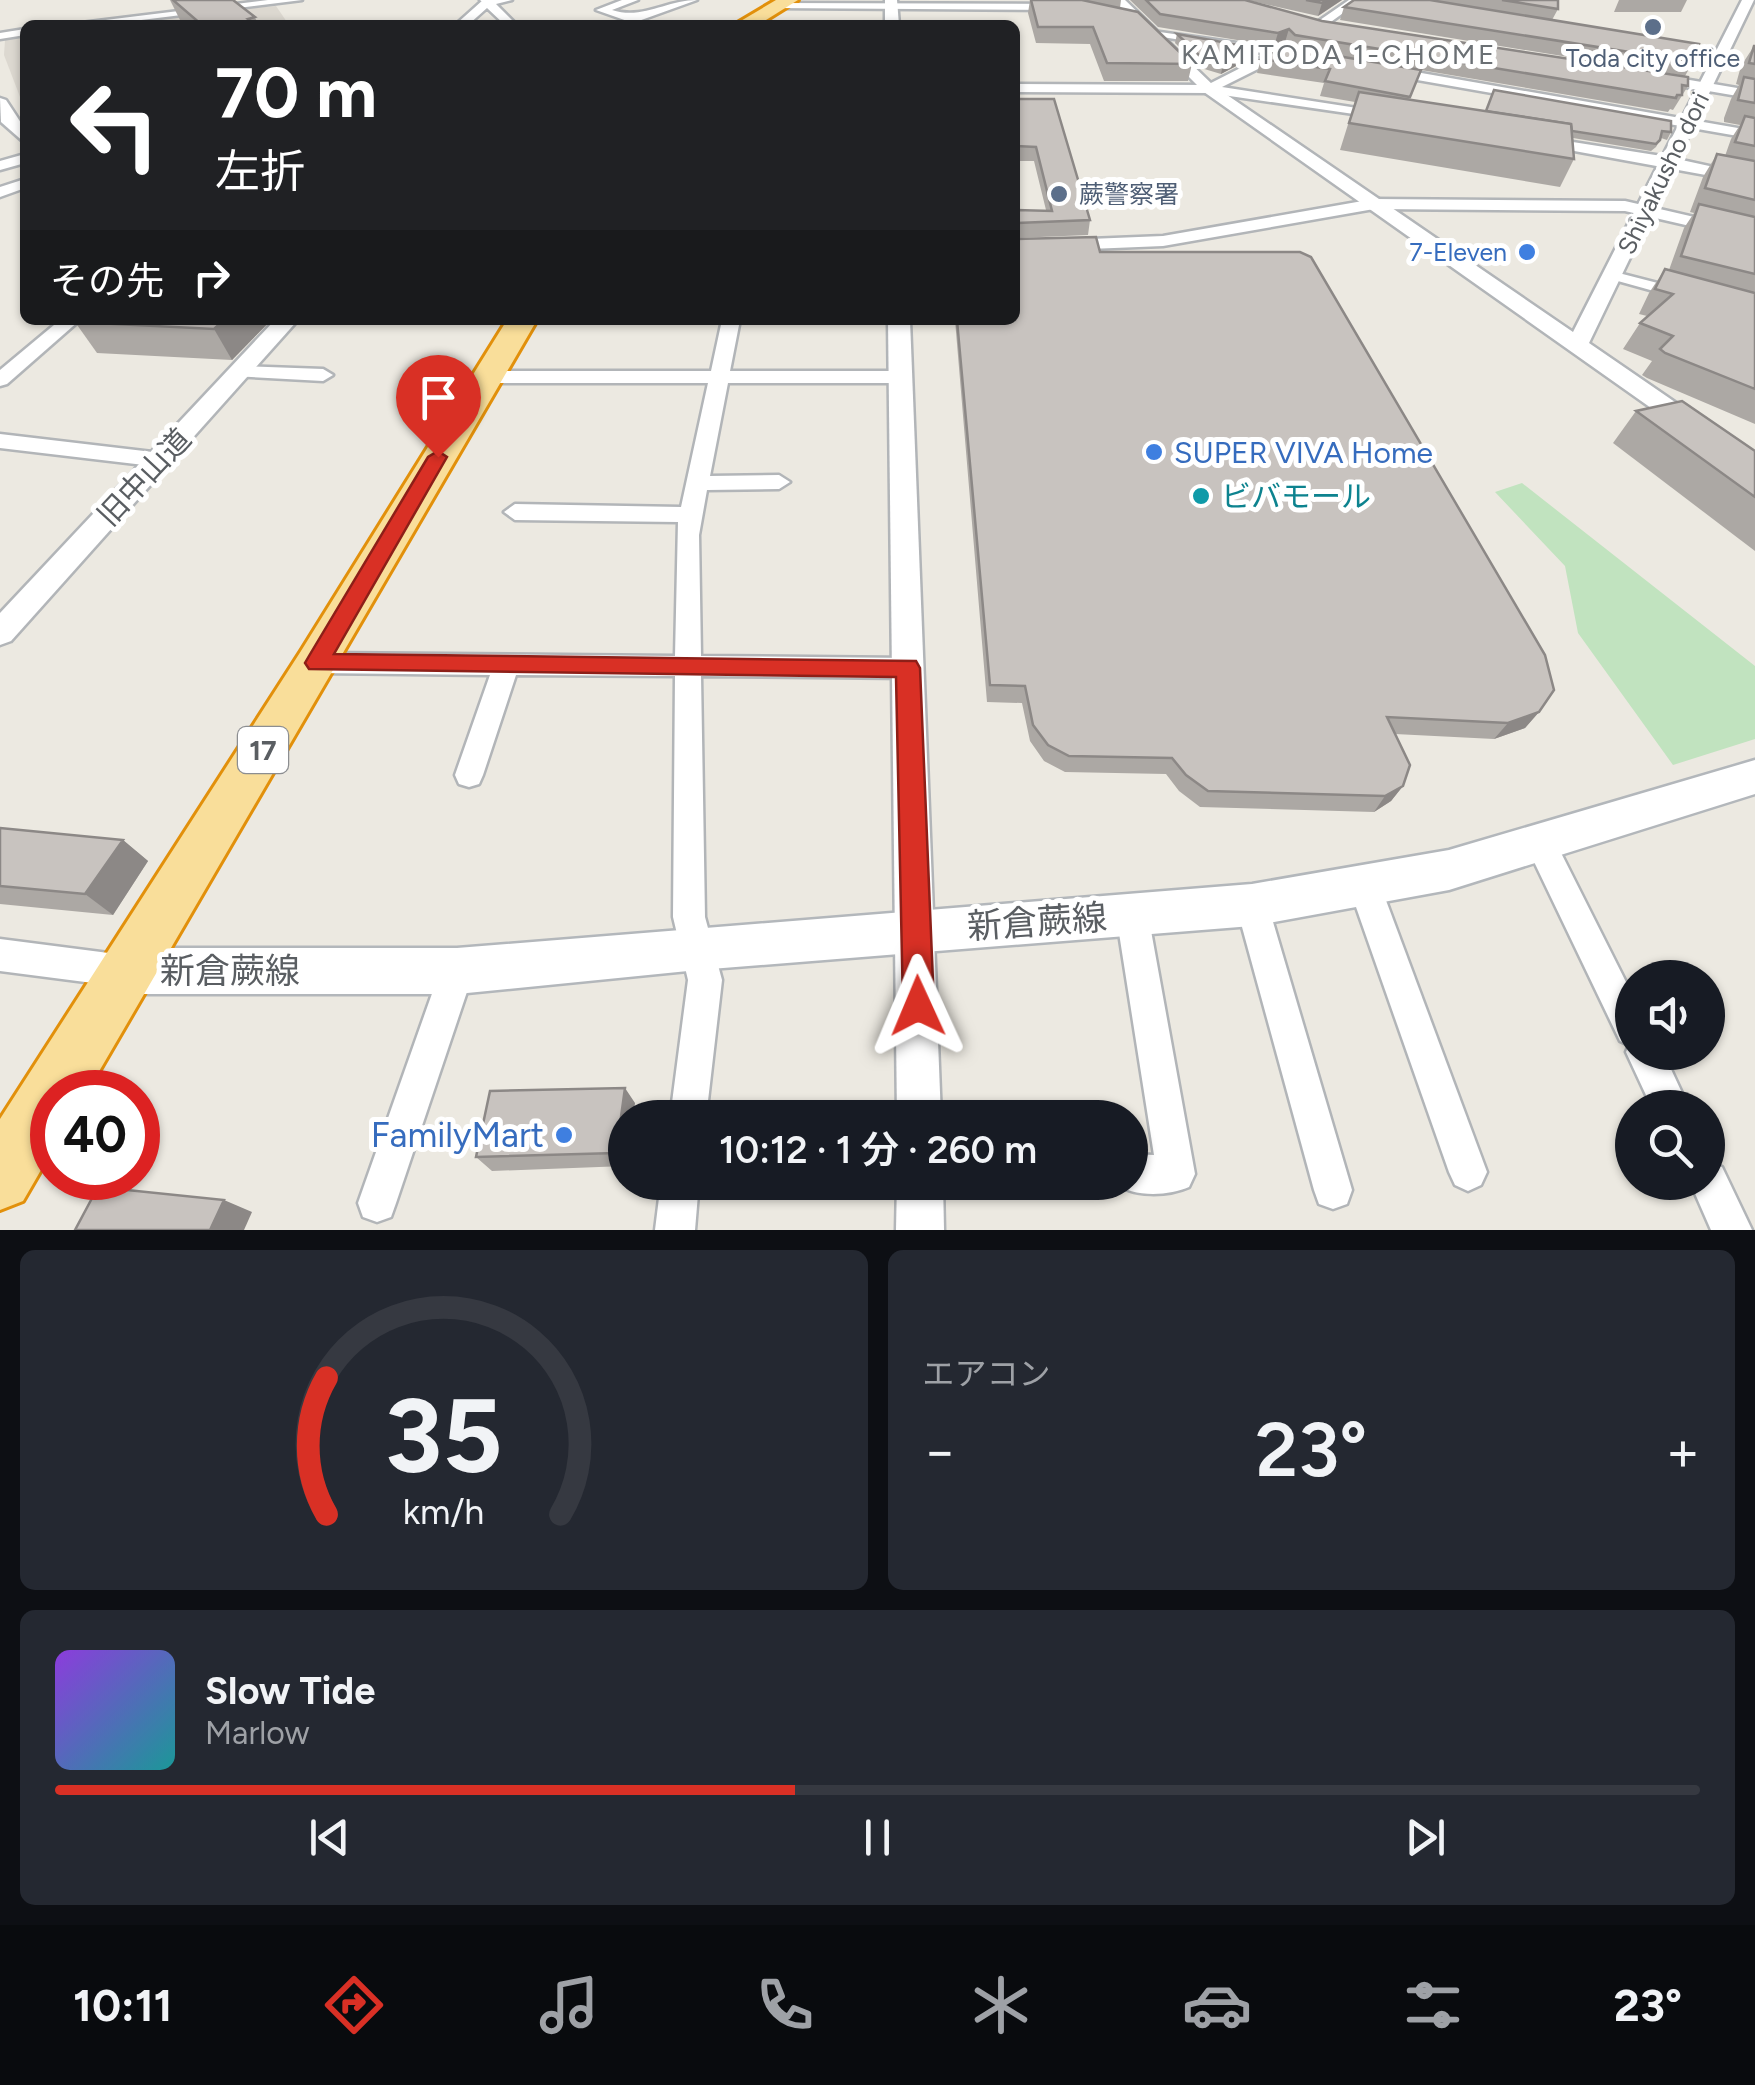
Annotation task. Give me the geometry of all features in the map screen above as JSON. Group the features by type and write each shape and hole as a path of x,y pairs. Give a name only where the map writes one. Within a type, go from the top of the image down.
{"highway":[{"path":"753,20 784,3"},
{"name":"17","path":"0,1178 317,663 519,325"}],"main road":[{"name":"新倉蕨線","path":"124,971 457,971 1252,905 1365,887 1541,845 1755,777"}],"street":[{"path":"466,20 487,1 507,0"},
{"path":"633,0 601,10 633,20 692,0"},
{"path":"1118,0 1139,25 1209,89 1755,469"},
{"path":"1209,89 1280,53 1356,0"},
{"name":"Shiyakusho dori","path":"1577,346 1705,86 1730,57 1748,0"},
{"path":"487,1 506,20"},
{"path":"108,20 234,3 291,4"},
{"path":"784,3 1070,7"},
{"path":"1304,20 1340,28"},
{"path":"1139,25 1319,59"},
{"path":"1645,43 1730,57"},
{"path":"1377,69 1755,134"},
{"path":"1647,77 1755,95"},
{"path":"1020,88 1209,89 1398,118"},
{"path":"0,103 4,123"},
{"path":"1531,139 1668,161 1755,180"},
{"path":"1020,247 1163,242 1374,204 1646,208 1755,236"},
{"path":"1613,274 1755,314"},
{"path":"0,380 66,325"},
{"name":"旧中山道","path":"0,633 282,325"},
{"path":"690,1100 705,980 689,917 687,536 729,325"},
{"path":"899,325 918,931 919,1100"},
{"path":"240,372 322,375"},
{"path":"486,377 900,377"},
{"path":"0,440 161,460"},
{"path":"698,483 779,482"},
{"path":"515,512 692,514"},
{"path":"317,663 908,668"},
{"path":"469,775 506,666"},
{"path":"1541,845 1615,995"},
{"path":"1365,887 1468,1172"},
{"path":"1252,905 1333,1190"},
{"path":"1132,914 1176,1174 1148,1174"},
{"path":"0,955 124,971"},
{"path":"377,1203 457,971"},
{"path":"674,1230 678,1200"},
{"path":"920,1200 920,1230"},
{"path":"1717,1200 1732,1230"}],"shaded area":[{"path":"276,6 286,20 129,20"},
{"path":"20,37 20,97 4,55 5,40"}],"green space":[{"path":"1522,483 1755,666 1755,739 1673,765 1578,633 1565,566 1495,492"}],"building":[{"path":"173,0 233,0 255,17 249,20 196,20"},
{"path":"1031,0 1082,0 1138,12 1192,64 1107,63 1093,27 1038,27"},
{"path":"1146,0 1245,0 1322,21 1688,77 1688,86 1682,85 1682,95 1676,98 1295,35 1289,29 1278,33 1160,14"},
{"path":"1354,0 1430,0 1699,44 1693,62 1344,7"},
{"path":"1502,0 1558,0 1558,9"},
{"path":"1177,34 1256,48 1223,64 1203,59"},
{"path":"1284,47 1421,70 1410,97 1325,81 1330,69 1261,59"},
{"path":"1744,77 1755,79 1755,103 1738,100"},
{"path":"1494,90 1671,121 1671,132 1662,131 1656,144 1572,131 1571,124 1486,111"},
{"path":"1359,92 1571,124 1574,159 1349,123"},
{"name":"蕨警察署","path":"1020,99 1054,99 1090,220 1020,223 1020,210 1052,211 1036,147 1020,146"},
{"path":"1745,116 1755,118 1755,146 1735,142"},
{"path":"1717,154 1755,161 1755,200 1705,188"},
{"path":"1699,204 1755,217 1755,274 1681,256"},
{"name":"ビバモール","path":"1096,237 1100,252 1300,252 1311,257 1545,655 1554,690 1539,712 1508,723 1387,717 1410,765 1403,786 1385,796 1208,791 1186,775 1172,758 1069,756 1048,745 1033,725 1025,686 990,685 957,325 1020,325 1020,239"},
{"path":"1665,269 1755,293 1755,389 1665,353 1660,349 1673,336 1640,323 1673,294 1655,289"},
{"path":"135,325 218,325 214,329"},
{"path":"1682,401 1755,451 1755,497 1636,411"},
{"path":"0,828 123,840 85,894 0,886"},
{"path":"625,1088 623,1100 608,1100 608,1153 476,1157 490,1091"},
{"path":"160,1193 224,1200 210,1230 75,1230 91,1200 160,1200"}],"place":[{"name":"Toda city office","path":"1653,27"},
{"name":"蕨警察署","path":"1059,194"},
{"name":"7-Eleven","path":"1527,252"},
{"name":"SUPER VIVA Home","path":"1154,452"},
{"name":"ビバモール","path":"1201,496"},
{"name":"FamilyMart","path":"564,1135"}],"district":[{"name":"KAMITODA 1-CHOME","path":"1339,54"}],"route":[{"path":"438,457 317,663 908,668 918,1006"}]}
